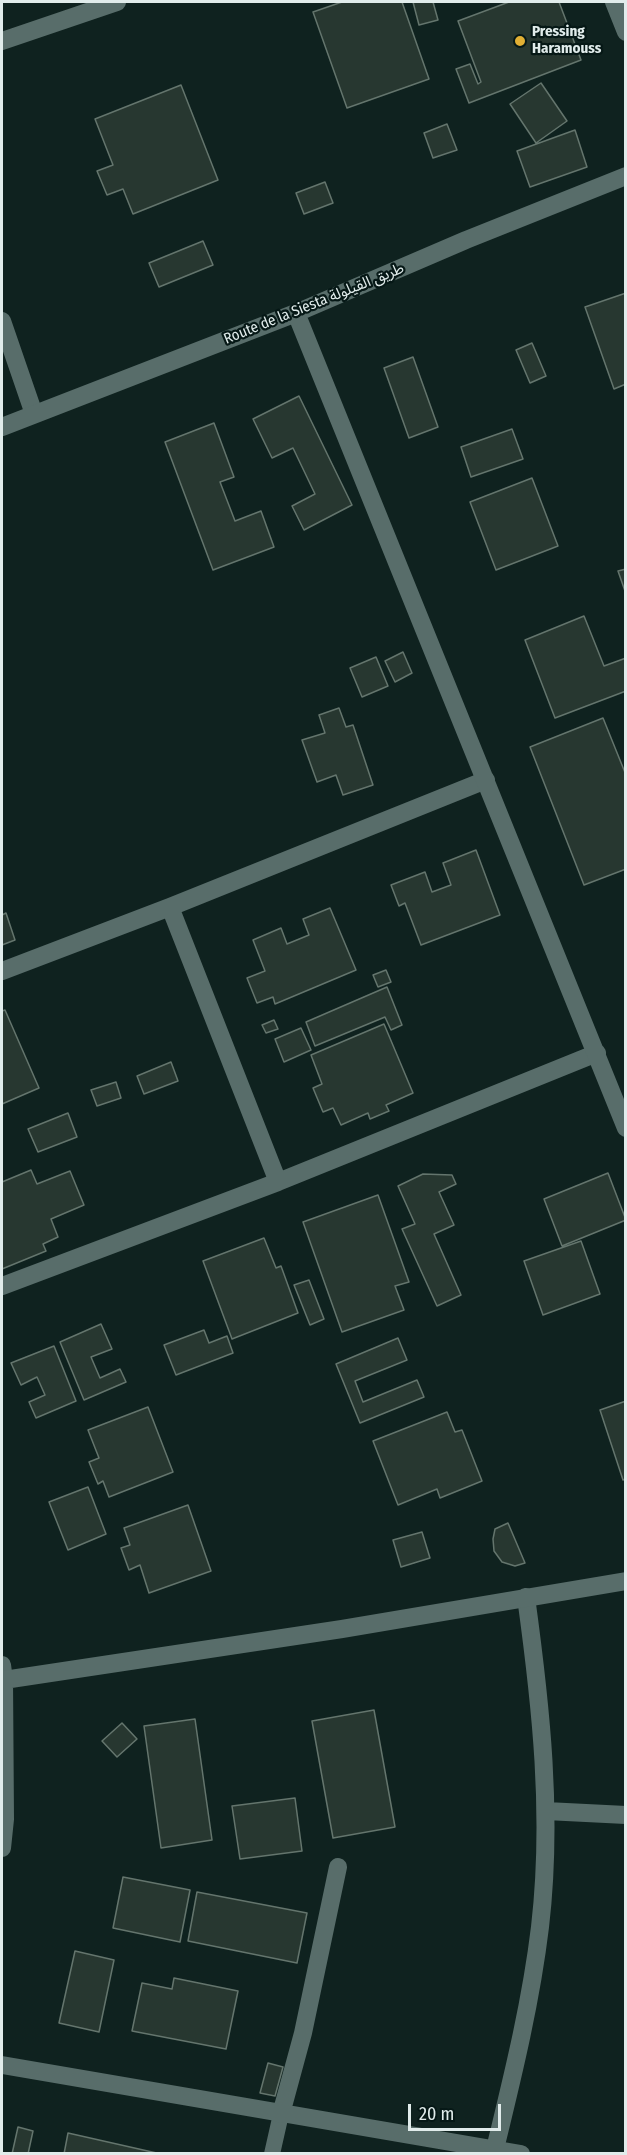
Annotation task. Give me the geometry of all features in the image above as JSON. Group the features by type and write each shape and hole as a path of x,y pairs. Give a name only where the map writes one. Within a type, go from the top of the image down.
{"street":[{"path":"2,40 117,2"},
{"path":"614,2 626,32"},
{"name":"Route de la Siesta طريق القيلولة","path":"3,423 34,414 296,313 466,240 626,176"},
{"path":"296,313 626,1128"},
{"path":"2,321 34,414"},
{"path":"2,971 170,907 486,780"},
{"path":"170,907 278,1182"},
{"path":"2,1286 278,1182 597,1053"},
{"path":"2,1848 6,1819 3,1672 342,1629 626,1581"},
{"path":"495,2149 523,2038 537,1948 546,1811 541,1703 526,1597"},
{"path":"546,1811 626,1815"},
{"path":"280,2114 305,2022 338,1867"},
{"path":"2,2065 521,2154"}],"lane":[{"path":"272,2154 280,2114"}],"building":[{"path":"342,2 402,2 429,79 347,108 313,12"},
{"path":"413,2 433,2 438,20 419,25"},
{"name":"Pressing Haramouss","path":"509,2 559,2 581,60 469,103 456,69 470,64 478,84 481,82 458,21"},
{"path":"541,83 567,121 536,143 510,104"},
{"path":"181,85 218,180 133,214 123,189 107,195 97,171 113,165 95,119"},
{"path":"447,124 457,150 433,158 424,133"},
{"path":"575,130 587,167 530,187 517,151"},
{"path":"325,182 333,203 304,214 296,193"},
{"path":"203,241 213,265 159,287 149,263"},
{"path":"626,293 626,384 614,389 585,307"},
{"path":"532,343 546,376 530,383 516,350"},
{"path":"413,357 438,427 409,438 384,368"},
{"path":"299,396 352,505 304,530 292,506 315,494 293,448 272,458 253,419"},
{"path":"214,423 234,477 220,482 235,521 261,511 274,547 213,570 165,442"},
{"path":"512,429 523,459 471,477 461,447"},
{"path":"532,478 558,546 496,570 470,502"},
{"path":"626,569 626,594 618,571"},
{"path":"584,616 604,666 626,658 626,691 555,718 525,640"},
{"path":"403,652 412,673 395,682 385,661"},
{"path":"376,657 388,686 362,697 350,668"},
{"path":"339,708 346,727 353,725 373,785 343,795 336,775 317,782 302,740 325,733 319,715"},
{"path":"603,718 626,775 626,869 584,885 530,747"},
{"path":"476,850 500,915 421,945 405,903 399,906 391,885 425,872 432,892 451,885 443,863"},
{"path":"330,908 356,970 275,1004 273,997 257,1003 247,978 265,971 253,940 281,928 287,944 309,935 303,919"},
{"path":"6,913 15,940 2,945 2,915"},
{"path":"386,970 391,982 378,987 373,975"},
{"path":"387,987 402,1025 391,1030 385,1017 315,1046 306,1022"},
{"path":"5,1010 39,1088 2,1104 2,1011"},
{"path":"274,1020 278,1029 266,1033 262,1025"},
{"path":"384,1024 413,1093 386,1105 389,1111 370,1119 368,1113 341,1125 333,1108 323,1112 313,1088 322,1084 311,1055"},
{"path":"301,1028 311,1050 284,1062 275,1039"},
{"path":"171,1062 178,1081 144,1094 137,1076"},
{"path":"116,1082 121,1098 97,1106 91,1090"},
{"path":"68,1113 77,1137 38,1152 28,1129"},
{"path":"31,1170 37,1184 70,1171 84,1205 51,1219 58,1237 43,1244 46,1251 2,1269 2,1182"},
{"path":"608,1173 626,1220 562,1246 544,1199"},
{"path":"423,1174 452,1175 456,1184 439,1192 454,1225 434,1234 461,1295 437,1306 402,1229 415,1224 398,1186"},
{"path":"378,1195 409,1282 395,1286 404,1310 342,1332 303,1222"},
{"path":"264,1238 276,1268 281,1266 298,1313 232,1339 203,1261"},
{"path":"581,1241 600,1294 543,1315 524,1261"},
{"path":"309,1280 324,1319 310,1325 294,1285"},
{"path":"101,1324 112,1349 91,1357 100,1378 120,1369 126,1382 84,1400 60,1342"},
{"path":"204,1330 209,1343 227,1336 233,1353 176,1375 164,1345"},
{"path":"398,1338 407,1360 355,1381 363,1402 417,1380 424,1397 360,1423 336,1364"},
{"path":"54,1346 76,1401 36,1418 29,1402 45,1395 37,1377 21,1385 11,1363"},
{"path":"626,1401 626,1479 623,1480 600,1410"},
{"path":"148,1407 173,1472 109,1497 103,1481 98,1484 89,1462 99,1458 88,1430"},
{"path":"447,1412 455,1432 462,1430 482,1481 440,1498 437,1489 398,1505 373,1441"},
{"path":"88,1487 106,1534 68,1550 49,1502"},
{"path":"188,1505 211,1571 149,1593 140,1565 129,1570 121,1548 130,1545 124,1528"},
{"path":"508,1523 525,1563 515,1566 502,1562 494,1551 495,1529"},
{"path":"422,1532 430,1558 401,1567 393,1540"},
{"path":"374,1710 395,1827 333,1838 312,1721"},
{"path":"195,1719 212,1840 161,1848 144,1726"},
{"path":"122,1723 137,1739 117,1757 102,1741"},
{"path":"295,1798 302,1851 240,1859 232,1806"},
{"path":"123,1877 190,1890 180,1942 113,1928"},
{"path":"197,1892 307,1913 297,1963 188,1941"},
{"path":"75,1951 114,1960 99,2032 59,2023"},
{"path":"174,1978 238,1991 226,2049 132,2031 142,1983 172,1989"},
{"path":"268,2063 283,2067 275,2096 260,2093"},
{"path":"18,2127 33,2131 28,2154 12,2154"},
{"path":"68,2133 161,2154 64,2154"}],"place":[{"name":"Pressing Haramouss","path":"520,41"}]}
